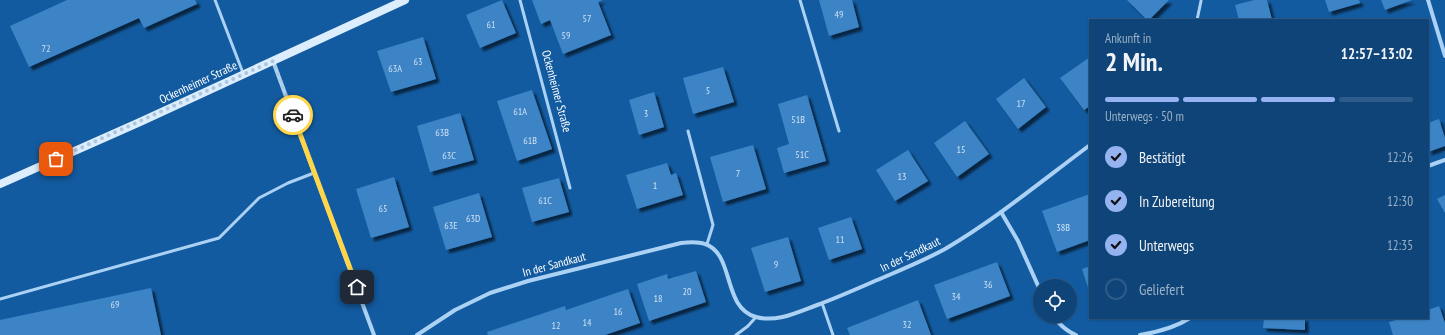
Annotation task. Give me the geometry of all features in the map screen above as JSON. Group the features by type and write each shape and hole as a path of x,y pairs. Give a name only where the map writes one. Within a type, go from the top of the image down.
{"main road":[{"name":"Ockenheimer Straße","path":"0,184 140,122 405,0"}],"street":[{"path":"1428,0 1445,56"},
{"path":"273,61 374,335"},
{"name":"In der Sandkaut","path":"417,335 455,310 490,293 528,281 681,242 707,244 719,256 741,309 756,317 772,319 783,317 822,303 908,267 945,249 1001,212 1089,146"},
{"path":"1429,166 1445,160"},
{"path":"1001,212 1018,241 1035,279"},
{"path":"1140,335 1160,332 1180,325 1189,319"},
{"path":"1058,323 1076,335"}],"lane":[{"path":"215,0 244,74"},
{"name":"Ockenheimer Straße","path":"520,0 570,188"},
{"path":"800,0 839,131"},
{"path":"1197,19 1201,1"},
{"path":"688,131 713,225 707,244"},
{"path":"0,298 219,238 259,198 288,183 314,173"},
{"path":"822,303 833,335"},
{"path":"736,335 748,326 756,317"}],"building":[{"path":"67,0 195,0 197,4 144,28 139,18 29,67 10,26"},
{"path":"502,0 516,33 480,48 466,15"},
{"path":"532,0 603,0 598,2 611,35 563,54 550,20 541,24"},
{"path":"819,0 852,0 859,27 829,36"},
{"path":"1127,0 1169,0 1150,19 1146,19"},
{"path":"1254,0 1267,0 1272,19 1239,19 1235,5"},
{"path":"1325,0 1359,0 1360,3 1329,12"},
{"path":"1381,0 1412,0 1385,10"},
{"path":"423,37 436,79 391,92 377,51"},
{"path":"1089,58 1089,107 1084,110 1060,78"},
{"path":"723,67 734,102 693,114 683,78"},
{"path":"1024,78 1046,107 1018,129 996,99"},
{"path":"532,90 552,149 517,161 497,101"},
{"path":"654,92 664,127 639,135 629,100"},
{"path":"807,95 826,161 784,173 777,148 789,144 778,104"},
{"path":"460,113 474,160 430,172 417,126"},
{"path":"1439,119 1445,138 1445,146 1429,152 1429,123"},
{"path":"965,121 989,154 957,177 934,143"},
{"path":"753,145 766,189 723,202 710,157"},
{"path":"908,150 928,181 895,201 876,170"},
{"path":"667,163 671,175 676,173 683,195 637,209 626,175"},
{"path":"394,177 409,227 371,238 356,189"},
{"path":"559,178 569,212 532,222 522,188"},
{"path":"479,193 492,237 446,250 433,207"},
{"path":"1089,194 1089,240 1057,252 1042,211"},
{"path":"1445,195 1445,213 1437,199"},
{"path":"851,217 862,249 829,260 818,228"},
{"path":"788,237 801,281 765,292 751,248"},
{"path":"997,262 1010,296 947,319 934,285"},
{"path":"1089,266 1089,291 1082,269"},
{"path":"696,271 706,302 649,321 637,284 667,274 668,279"},
{"path":"151,288 161,335 0,335 0,320"},
{"path":"628,289 640,323 605,335 488,335 487,332 565,306 566,310"},
{"path":"918,300 931,335 850,335 847,328"},
{"path":"1439,306 1445,323 1445,335 1393,335 1389,322 1399,319 1429,319 1429,310"},
{"path":"1264,319 1305,319 1305,330 1263,328"}],"way so far":[{"path":"56,159 273,61 293,115"}],"route":[{"path":"293,115 357,287"}]}
